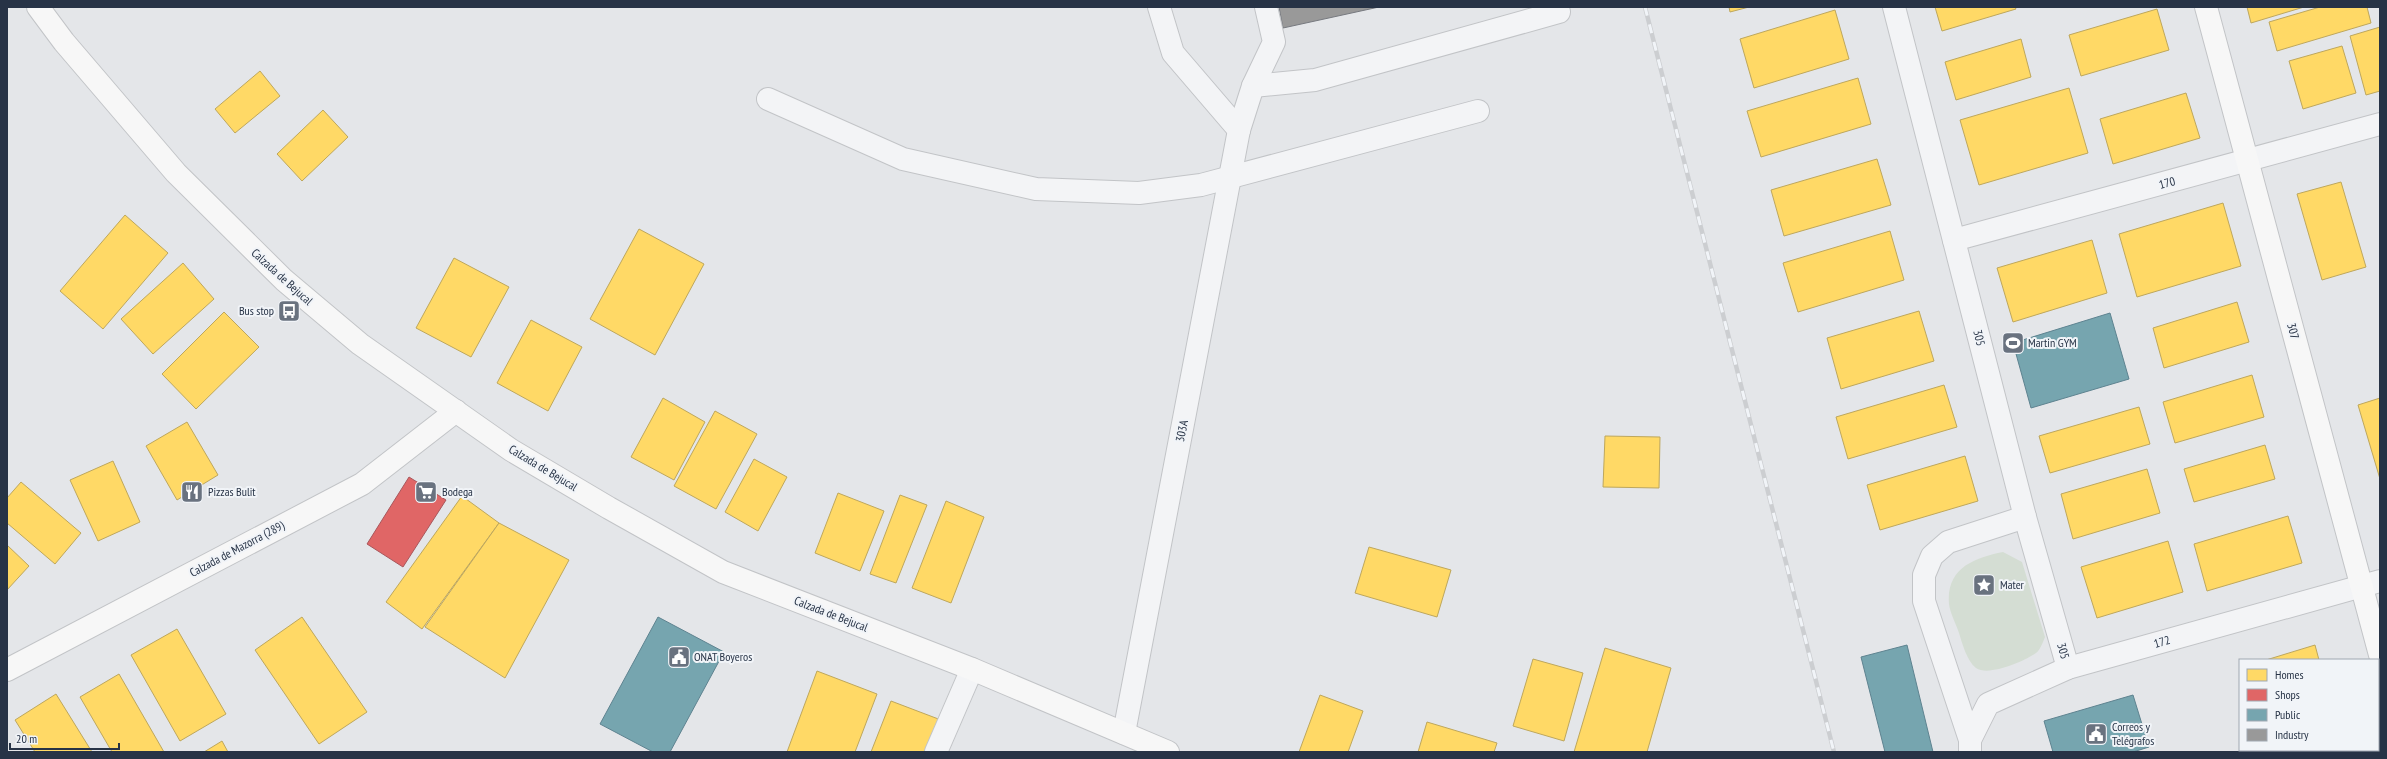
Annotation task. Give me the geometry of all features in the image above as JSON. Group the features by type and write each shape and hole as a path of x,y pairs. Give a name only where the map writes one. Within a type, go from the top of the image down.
{"main road":[{"name":"Calzada de Bejucal","path":"38,7 64,42 176,174 284,280 360,344 511,450 723,572 972,669 1168,752"},
{"name":"307","path":"2206,7 2248,161 2371,584 2380,655"},
{"name":"Calzada de Mazorra (289)","path":"7,670 362,484 456,411"}],"street":[{"path":"1159,7 1173,53 1240,130"},
{"name":"303A","path":"1124,733 1240,130 1253,86 1274,42 1266,7"},
{"name":"305","path":"1894,7 2025,517 2068,668"},
{"path":"1253,86 1315,80 1559,12"},
{"path":"768,98 902,160 1036,189 1139,193 1201,185 1478,111"},
{"name":"170","path":"1954,240 2380,124"},
{"path":"1970,746 1924,601 1924,575 1932,556 1948,542 2025,517"},
{"name":"172","path":"1970,746 1988,704 2068,668 2371,584"},
{"path":"936,752 972,669"}],"shaded area":[{"path":"2003,552 2022,562 2045,637 2036,653 2016,664 1989,671 1982,670 1973,665 1965,652 1949,604 1949,592 1957,573 1964,567 1992,554"}],"building: Homes":[{"path":"1729,7 1749,7 1730,12"},
{"path":"1935,7 2015,7 2016,9 1942,31"},
{"path":"2247,7 2304,7 2251,23"},
{"path":"2320,7 2367,7 2371,23 2277,51 2269,22"},
{"path":"2157,9 2169,50 2081,76 2069,35"},
{"path":"1835,10 1849,59 1754,88 1740,39"},
{"path":"2380,27 2380,91 2366,95 2350,36"},
{"path":"2021,39 2031,77 1956,100 1945,62"},
{"path":"2342,46 2356,93 2303,109 2289,61"},
{"path":"260,71 280,96 235,133 215,109"},
{"path":"1858,78 1871,124 1761,157 1747,111"},
{"path":"2069,88 2088,153 1979,185 1960,120"},
{"path":"2186,93 2200,138 2113,164 2100,119"},
{"path":"323,110 348,137 302,181 277,154"},
{"path":"1877,159 1891,205 1784,236 1771,190"},
{"path":"2341,182 2366,267 2322,280 2297,194"},
{"path":"2223,203 2241,266 2137,297 2119,234"},
{"path":"125,215 168,253 103,329 60,291"},
{"path":"639,229 704,264 655,355 590,319"},
{"path":"1890,231 1904,280 1798,312 1783,263"},
{"path":"2092,240 2107,293 2013,322 1997,268"},
{"path":"454,258 509,287 471,357 416,328"},
{"path":"183,263 214,299 153,354 121,319"},
{"path":"2237,302 2249,342 2164,368 2153,328"},
{"path":"1919,311 1934,361 1841,389 1827,338"},
{"path":"224,312 259,347 196,409 162,374"},
{"path":"531,320 582,347 548,411 497,383"},
{"path":"2252,375 2264,417 2175,443 2163,402"},
{"path":"1944,385 1957,427 1848,459 1836,417"},
{"path":"663,398 705,422 674,480 631,457"},
{"path":"2380,398 2380,479 2358,405"},
{"path":"2139,407 2150,444 2050,473 2039,436"},
{"path":"715,411 757,434 716,509 674,486"},
{"path":"187,422 218,475 177,500 146,446"},
{"path":"1605,436 1660,437 1659,488 1603,487"},
{"path":"2265,445 2275,479 2194,502 2184,469"},
{"path":"1965,456 1978,501 1880,530 1867,485"},
{"path":"754,459 787,477 758,531 725,512"},
{"path":"113,461 140,522 98,541 70,480"},
{"path":"2147,469 2160,513 2073,539 2061,494"},
{"path":"21,482 81,533 55,564 7,523 7,498"},
{"path":"838,493 884,511 860,571 815,553"},
{"path":"900,495 927,505 896,583 870,574"},
{"path":"462,496 499,523 422,629 386,602"},
{"path":"946,501 984,517 951,603 912,588"},
{"path":"2288,516 2302,563 2207,591 2194,544"},
{"path":"499,523 569,560 505,678 425,627"},
{"path":"2168,541 2183,592 2097,618 2081,567"},
{"path":"7,545 29,566 7,590"},
{"path":"1369,547 1451,570 1437,617 1355,593"},
{"path":"302,617 367,712 319,744 255,650"},
{"path":"177,629 226,714 180,741 131,655"},
{"path":"2315,645 2319,659 2269,659"},
{"path":"1605,648 1671,668 1647,752 1574,752"},
{"path":"1533,659 1583,673 1564,741 1513,726"},
{"path":"817,671 877,694 855,752 787,752"},
{"path":"119,674 164,752 112,752 80,697"},
{"path":"56,694 92,752 35,752 15,720"},
{"path":"1320,695 1363,711 1348,752 1299,752"},
{"path":"891,701 941,720 929,752 871,752"},
{"path":"1427,722 1497,743 1494,752 1418,752"},
{"path":"222,741 228,752 204,752"},
{"path":"2281,751 2346,751 2346,752"}],"building: Shops":[{"path":"409,477 446,500 403,567 367,544"}],"building: Public":[{"path":"2110,313 2129,379 2031,408 2013,343"},
{"path":"658,617 724,652 670,752 653,752 600,724"},
{"path":"1907,645 1933,752 1885,752 1861,657"},
{"name":"Correos y Telégrafos","path":"2133,695 2149,747 2133,752 2053,752 2044,721"}],"building: Industry":[{"path":"1279,7 1379,7 1283,28"}],"railway":[{"path":"1645,7 1834,752"}],"place":[{"name":"Bus stop","path":"289,311"},
{"name":"Martin GYM","path":"2013,343"},
{"name":"Pizzas Bulit","path":"192,492"},
{"name":"Bodega","path":"426,492"},
{"name":"Mater","path":"1984,585"},
{"name":"ONAT Boyeros","path":"679,657"},
{"name":"Correos y Telégrafos","path":"2096,734"}]}
